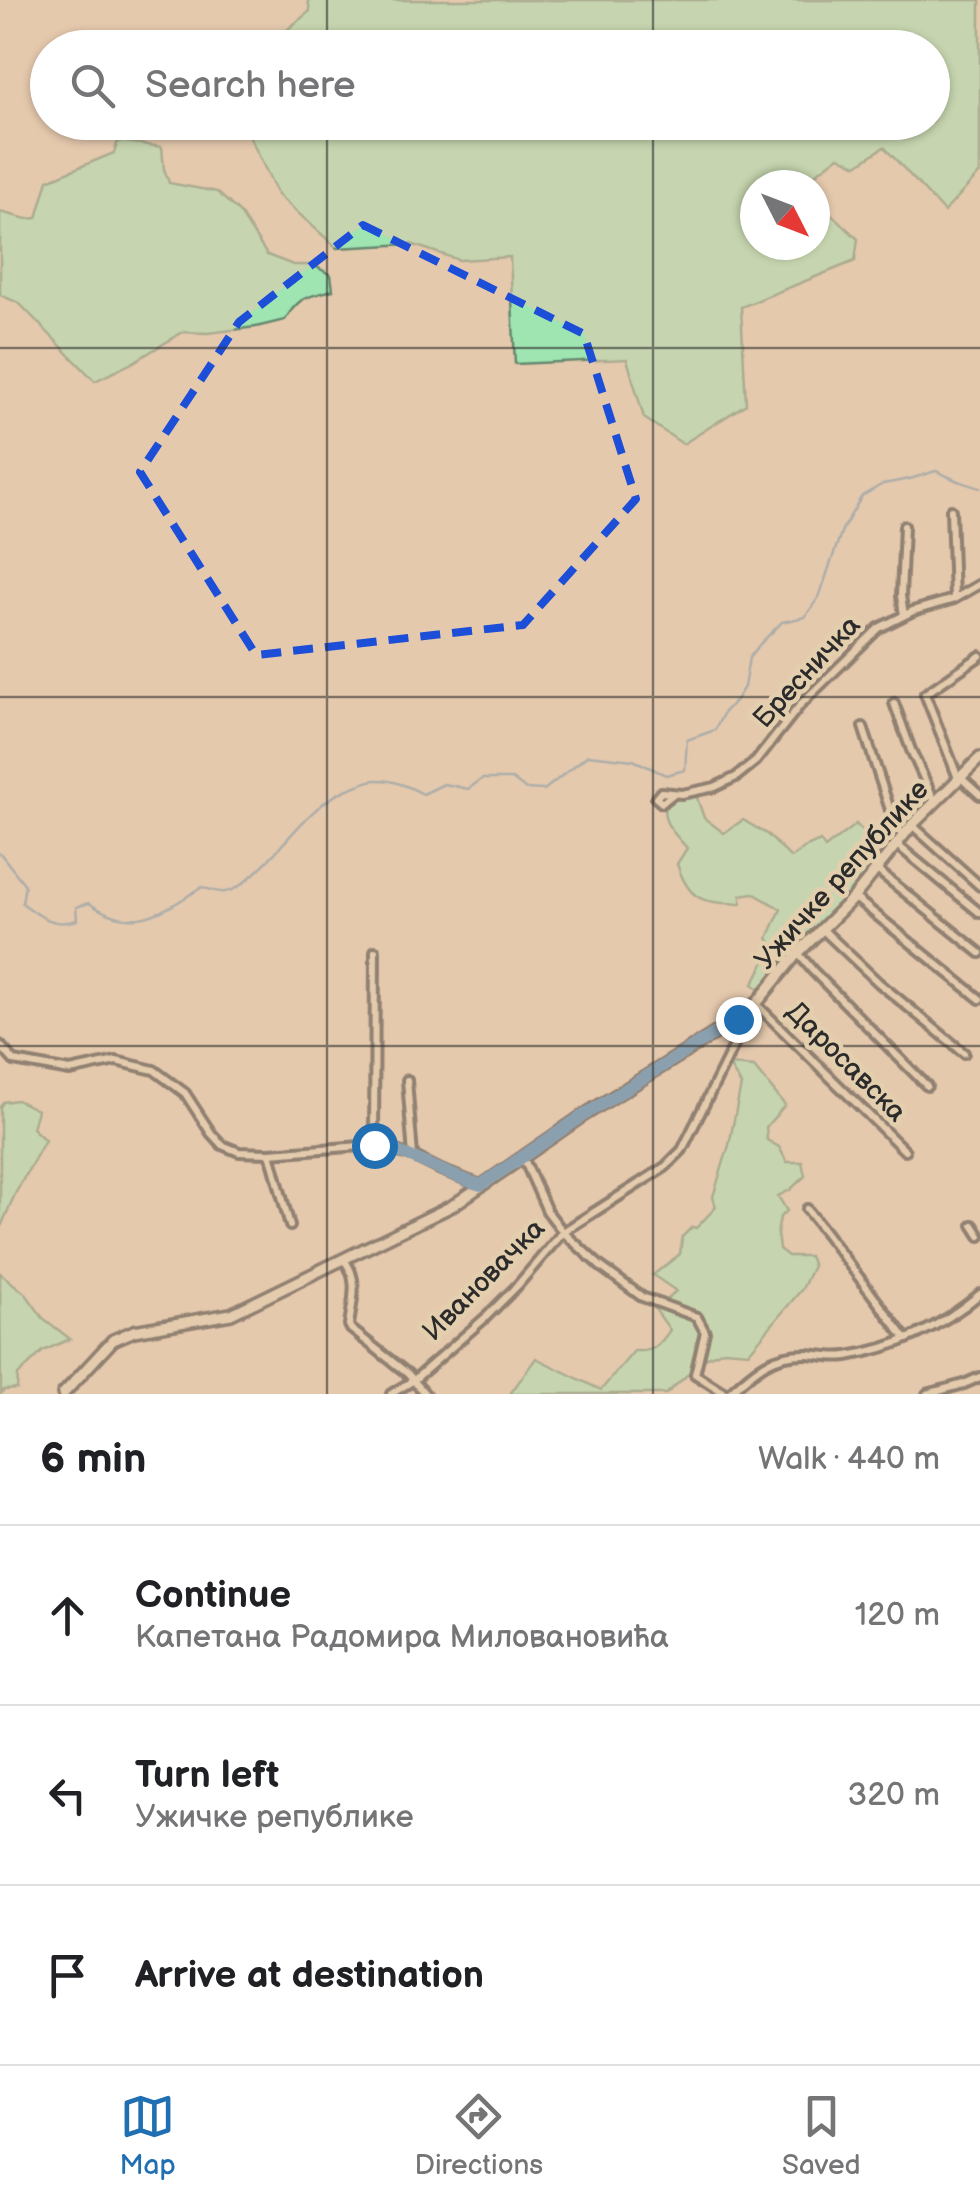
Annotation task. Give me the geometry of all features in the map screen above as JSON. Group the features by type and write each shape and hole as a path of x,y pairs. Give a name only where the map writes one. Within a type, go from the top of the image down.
{"street":[{"path":"951,510 954,599"},
{"path":"904,526 904,614"},
{"name":"Бресничка","path":"673,794 715,787 748,769 814,690 879,628 904,614 954,599 980,584"},
{"path":"980,656 925,694 960,779 980,796"},
{"path":"894,703 935,803"},
{"path":"863,727 899,840 980,913"},
{"name":"Ужичке републике","path":"68,1392 113,1340 134,1331 230,1314 452,1206 581,1117 746,1012 854,897 912,825 980,758"},
{"path":"912,825 980,886"},
{"path":"876,870 980,953"},
{"path":"854,897 980,1000"},
{"path":"822,929 964,1053"},
{"path":"374,1145 376,951"},
{"path":"798,953 927,1086"},
{"name":"Даросавска","path":"756,1004 905,1152"},
{"name":"Ивановачка","path":"392,1394 414,1380 485,1318 563,1232 665,1167 682,1150 718,1082 746,1021 746,1012"},
{"path":"0,1045 14,1061 70,1071 116,1061 154,1070 185,1093 222,1145 239,1152 270,1154 374,1145 413,1156 481,1185"},
{"path":"407,1080 413,1156"},
{"path":"270,1154 290,1226"},
{"path":"523,1157 543,1204 563,1232 600,1266 642,1297 698,1317 705,1332 695,1374 727,1394 762,1364 786,1354 842,1357 906,1340 946,1321 980,1294"},
{"path":"807,1208 906,1340"},
{"path":"973,1226 980,1236"},
{"path":"344,1260 352,1270 355,1287 351,1329 414,1380 425,1394"},
{"path":"927,1394 980,1376"}],"highlighted area":[{"path":"363,225 584,334 636,499 523,625 256,655 140,472 239,322"}],"green space":[{"path":"308,0 980,0 980,173 944,212 884,147 857,165 839,156 821,170 740,170 740,260 830,260 830,213 858,239 855,261 741,307 746,404 683,444 644,418 627,359 515,364 510,257 459,260 411,244 337,248 278,195 251,140 950,140 950,30 287,30 310,11"},
{"path":"118,141 162,147 169,183 217,192 239,212 267,255 293,265 313,265 331,275 333,290 304,299 285,320 208,333 183,332 95,381 19,303 0,295 0,212 37,218 48,180 114,153"},
{"path":"696,795 704,818 724,833 743,820 768,835 791,858 820,841 825,848 856,824 883,854 762,992 753,984 773,946 768,938 781,909 753,893 741,895 741,904 707,901 687,886 677,864 687,848 664,813 665,807 678,799"},
{"path":"729,1065 754,1067 785,1105 766,1127 767,1140 779,1147 787,1162 802,1162 805,1176 778,1196 787,1211 780,1217 777,1234 779,1249 788,1256 809,1256 813,1266 802,1289 749,1352 724,1350 707,1357 666,1394 510,1394 536,1358 601,1390 634,1351 655,1347 670,1330 655,1309 676,1291 653,1275 680,1254 682,1237 716,1207 713,1197 741,1085"},
{"path":"17,1100 37,1110 32,1128 45,1140 0,1229 0,1107 3,1102"},
{"path":"0,1273 26,1294 43,1318 70,1339 43,1351 18,1375 17,1389 1,1394"}],"waterway":[{"path":"0,853 25,885 22,903 47,919 61,923 77,920 76,907 89,903 105,912 134,918 160,912 202,887 222,892 238,887 327,801 370,781 385,780 423,794 444,784 468,789 482,779 512,779 525,789 544,790 588,755 633,760 666,775 685,770 687,740 715,730 744,687 749,658 782,622 805,617 819,597 842,530 862,496 883,484 936,471 980,488"}],"route":[{"path":"374,1145 413,1156 481,1185 738,1019"}]}
